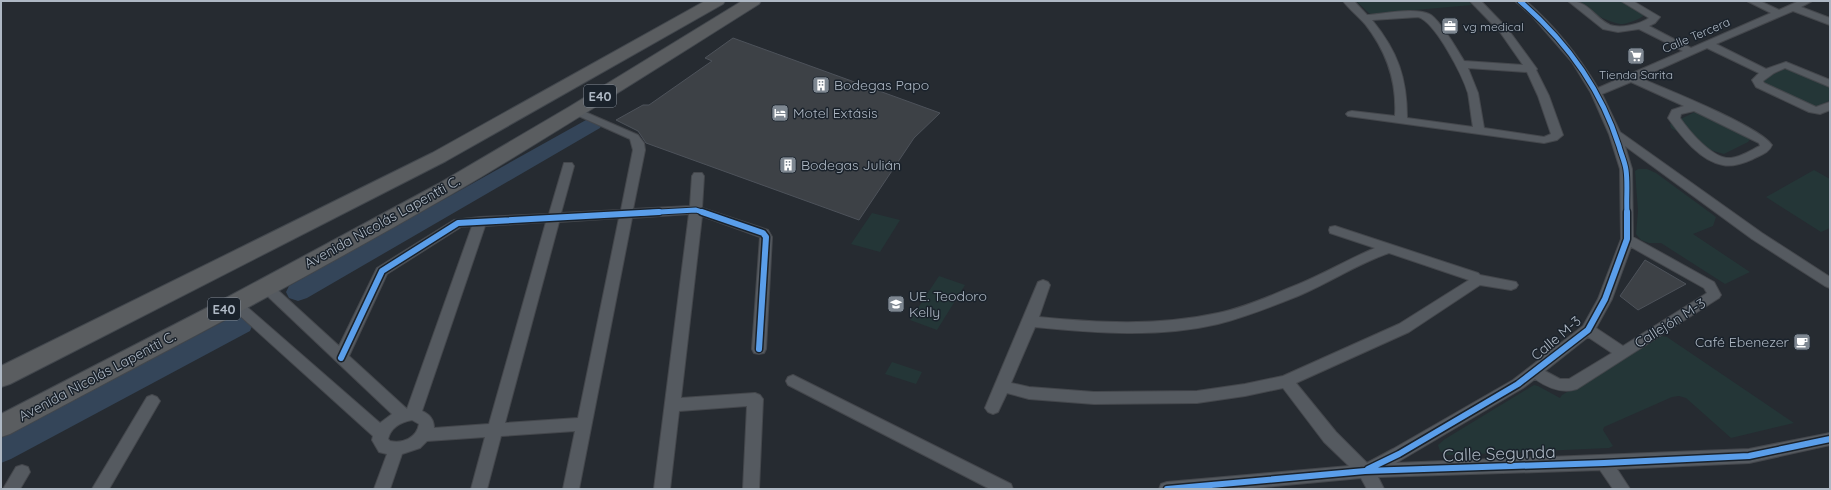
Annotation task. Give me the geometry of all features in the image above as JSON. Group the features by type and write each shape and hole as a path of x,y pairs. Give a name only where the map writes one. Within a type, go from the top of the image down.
{"highway":[{"name":"Avenida Nicolás Lapentti C.","path":"1,377 440,157 717,1"},
{"name":"Avenida Nicolás Lapentti C.","path":"1,426 234,304 445,189 576,111 753,1"},
{"path":"1,363 341,207"}],"street":[{"path":"1348,1 1366,18 1387,47 1396,68 1401,92 1401,120"},
{"path":"1352,114 1544,140 1553,138 1556,135 1550,109 1532,69 1509,36 1475,1"},
{"name":"Calle M-3","path":"1365,471 1399,454 1511,388 1588,330 1605,300 1627,239 1626,168 1615,134 1596,93 1576,60 1535,14 1520,1"},
{"path":"1573,1 1607,27 1612,29 1618,30 1639,25 1654,19 1655,16 1626,1"},
{"path":"1752,1 1779,13"},
{"name":"Calle Tercera","path":"1596,93 1807,1"},
{"path":"1793,7 1830,22"},
{"path":"1366,18 1418,14 1427,16 1445,38 1462,64 1473,93 1479,131"},
{"path":"1639,25 1692,52"},
{"path":"1709,45 1767,73"},
{"path":"1462,64 1532,69"},
{"path":"1830,84 1786,65 1767,73 1757,80 1757,83 1813,110 1820,111 1830,105"},
{"path":"1630,77 1730,123 1763,140 1766,144 1765,148 1730,163 1718,160 1693,142 1674,118 1676,112 1694,107"},
{"path":"571,489 638,150 638,143 634,137 576,111"},
{"path":"1615,134 1757,236 1830,283"},
{"path":"479,489 568,166"},
{"path":"662,489 696,210 698,176"},
{"path":"342,358 382,271 458,224 480,221 696,210 764,233 766,237 760,349"},
{"path":"408,415 480,221"},
{"path":"1335,230 1473,276 1476,279 1511,285"},
{"name":"Callejón M-3","path":"1534,371 1556,385 1572,385 1714,295 1709,285 1627,239"},
{"path":"1030,321 1075,326 1131,327 1162,326 1209,321 1242,312 1323,279 1388,248"},
{"path":"1002,386 1029,393 1094,398 1197,397 1245,390 1286,381 1404,328 1475,282 1476,279"},
{"path":"993,408 1030,321 1043,285"},
{"path":"265,286 342,358 408,415"},
{"path":"234,304 381,434"},
{"path":"1588,330 1623,353"},
{"path":"793,381 1006,489"},
{"path":"1286,381 1330,437 1365,471 1376,489"},
{"path":"672,404 755,399 751,489"},
{"path":"100,489 152,401"},
{"path":"408,415 418,415 426,422 427,426 424,434 411,446 396,450 385,447 382,444 381,434 390,422 408,415"},
{"path":"424,434 584,424"},
{"name":"Calle Segunda","path":"1167,489 1365,471 1604,463 1749,456 1830,439"},
{"path":"382,489 396,450"},
{"path":"1604,463 1622,489"},
{"path":"11,489 22,472"}],"shaded area":[{"path":"1356,1 1468,1 1472,5 1370,14"},
{"path":"1583,1 1626,1 1646,14 1632,21 1619,24 1586,9 1580,3"},
{"path":"1784,69 1830,87 1830,100 1820,106 1810,106 1763,84 1762,80"},
{"path":"1695,112 1700,112 1746,134 1750,139 1748,142 1724,154 1710,150 1671,128 1670,124"},
{"path":"1638,169 1647,169 1656,173 1716,217 1713,226 1693,234 1750,272 1725,284 1661,243 1649,243 1641,240 1636,234 1638,211 1635,171"},
{"path":"1814,170 1830,179 1830,228 1821,232 1766,197"},
{"path":"872,213 900,220 880,252 851,244"},
{"path":"939,276 965,285 937,330 910,320"},
{"path":"1662,336 1667,337 1794,423 1731,438 1686,398 1679,396 1672,397 1604,427 1603,430 1613,446 1609,448 1454,455 1445,455 1440,451 1438,445 1445,439 1534,385 1560,398 1562,395"},
{"path":"892,362 922,372 916,384 885,374"}],"building":[{"path":"733,38 940,113 914,138 859,220 646,143 638,131 616,120 643,105 649,105 712,61 705,58"},
{"path":"1645,260 1686,284 1638,310 1620,296"}],"waterway":[{"path":"298,292 593,124"},
{"path":"1,451 241,324"}],"cycle path":[{"path":"1368,469 1399,454 1518,384 1588,330 1605,299 1627,239 1626,169 1615,134 1596,93 1576,60 1535,14 1520,1"},
{"path":"341,358 382,271 458,223 696,210 763,233 766,237 759,349"},
{"path":"1167,489 1365,471 1604,463 1749,456 1830,439"}],"place":[{"name":"vg medical","path":"1450,26"},
{"name":"Tienda Sarita","path":"1636,56"},
{"name":"Bodegas Papo","path":"821,85"},
{"name":"Motel Extásis","path":"780,113"},
{"name":"Bodegas Julián","path":"788,165"},
{"name":"UE. Teodoro Kelly","path":"896,304"},
{"name":"Café Ebenezer","path":"1802,342"}]}
